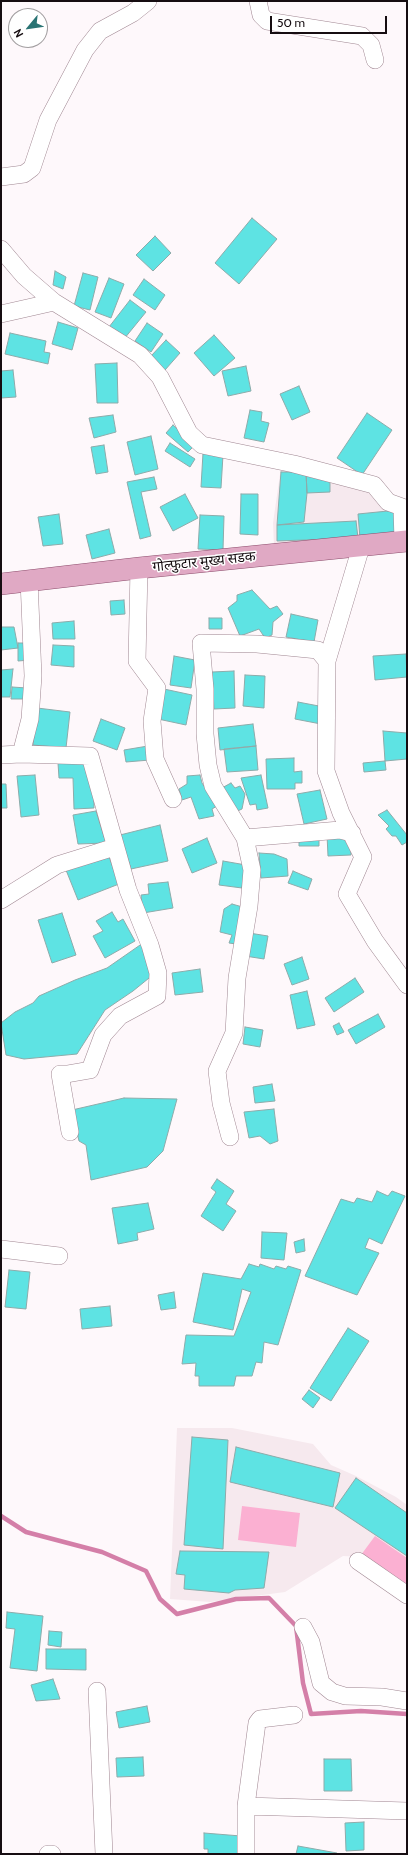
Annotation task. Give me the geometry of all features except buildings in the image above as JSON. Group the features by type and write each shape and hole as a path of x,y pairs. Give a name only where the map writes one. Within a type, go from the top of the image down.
{"main road":[{"name":"गोल्फुटार मुख्य सडक","path":"1,584 139,568 405,541"}],"street":[{"path":"1,177 24,174 32,168 48,120 85,50 100,31 133,13 148,1"},
{"path":"258,1 261,15 267,21 362,36 371,45 376,60"},
{"path":"1,249 24,276 54,302 140,355 160,377 189,433 202,445 294,464 374,486 388,502 402,507 405,541"},
{"path":"1,314 54,302"},
{"path":"361,546 327,661 326,771 341,813 363,857 348,894 375,941 407,985"},
{"path":"139,568 137,661 157,688 152,721 155,759 172,799"},
{"path":"21,754 30,719 33,676 29,580"},
{"path":"230,1137 221,1103 217,1071 234,1033 237,978 249,906 252,870 245,838 213,786 205,734 205,689 201,643 257,644 318,650 327,661"},
{"path":"1,755 21,754 90,756 128,890 150,945 158,973 157,996 120,1016 103,1036 90,1070 60,1074 70,1132"},
{"path":"245,838 340,830 352,833"},
{"path":"1,900 57,865 115,847"},
{"path":"1,1249 59,1256"},
{"path":"358,1561 407,1595"},
{"path":"303,1627 311,1642 321,1683 332,1692 344,1696 382,1697 407,1701"},
{"path":"97,1691 104,1854"},
{"path":"246,1854 246,1806 257,1723 260,1719 294,1715"},
{"path":"246,1806 407,1811"}],"shaded area":[{"path":"281,467 370,488 400,510 400,537 274,546 273,523"},
{"path":"177,1428 232,1428 313,1444 331,1465 396,1497 407,1505 407,1587 361,1557 343,1556 285,1592 210,1602 170,1599"},
{"path":"242,1506 300,1513 296,1547 238,1540"},
{"path":"375,1536 407,1558 407,1585 361,1555"}],"waterway":[{"path":"1,1516 26,1532 102,1552 146,1571 160,1599 177,1614 236,1599 269,1598 296,1626 303,1683 311,1714 361,1711 407,1714"}]}
